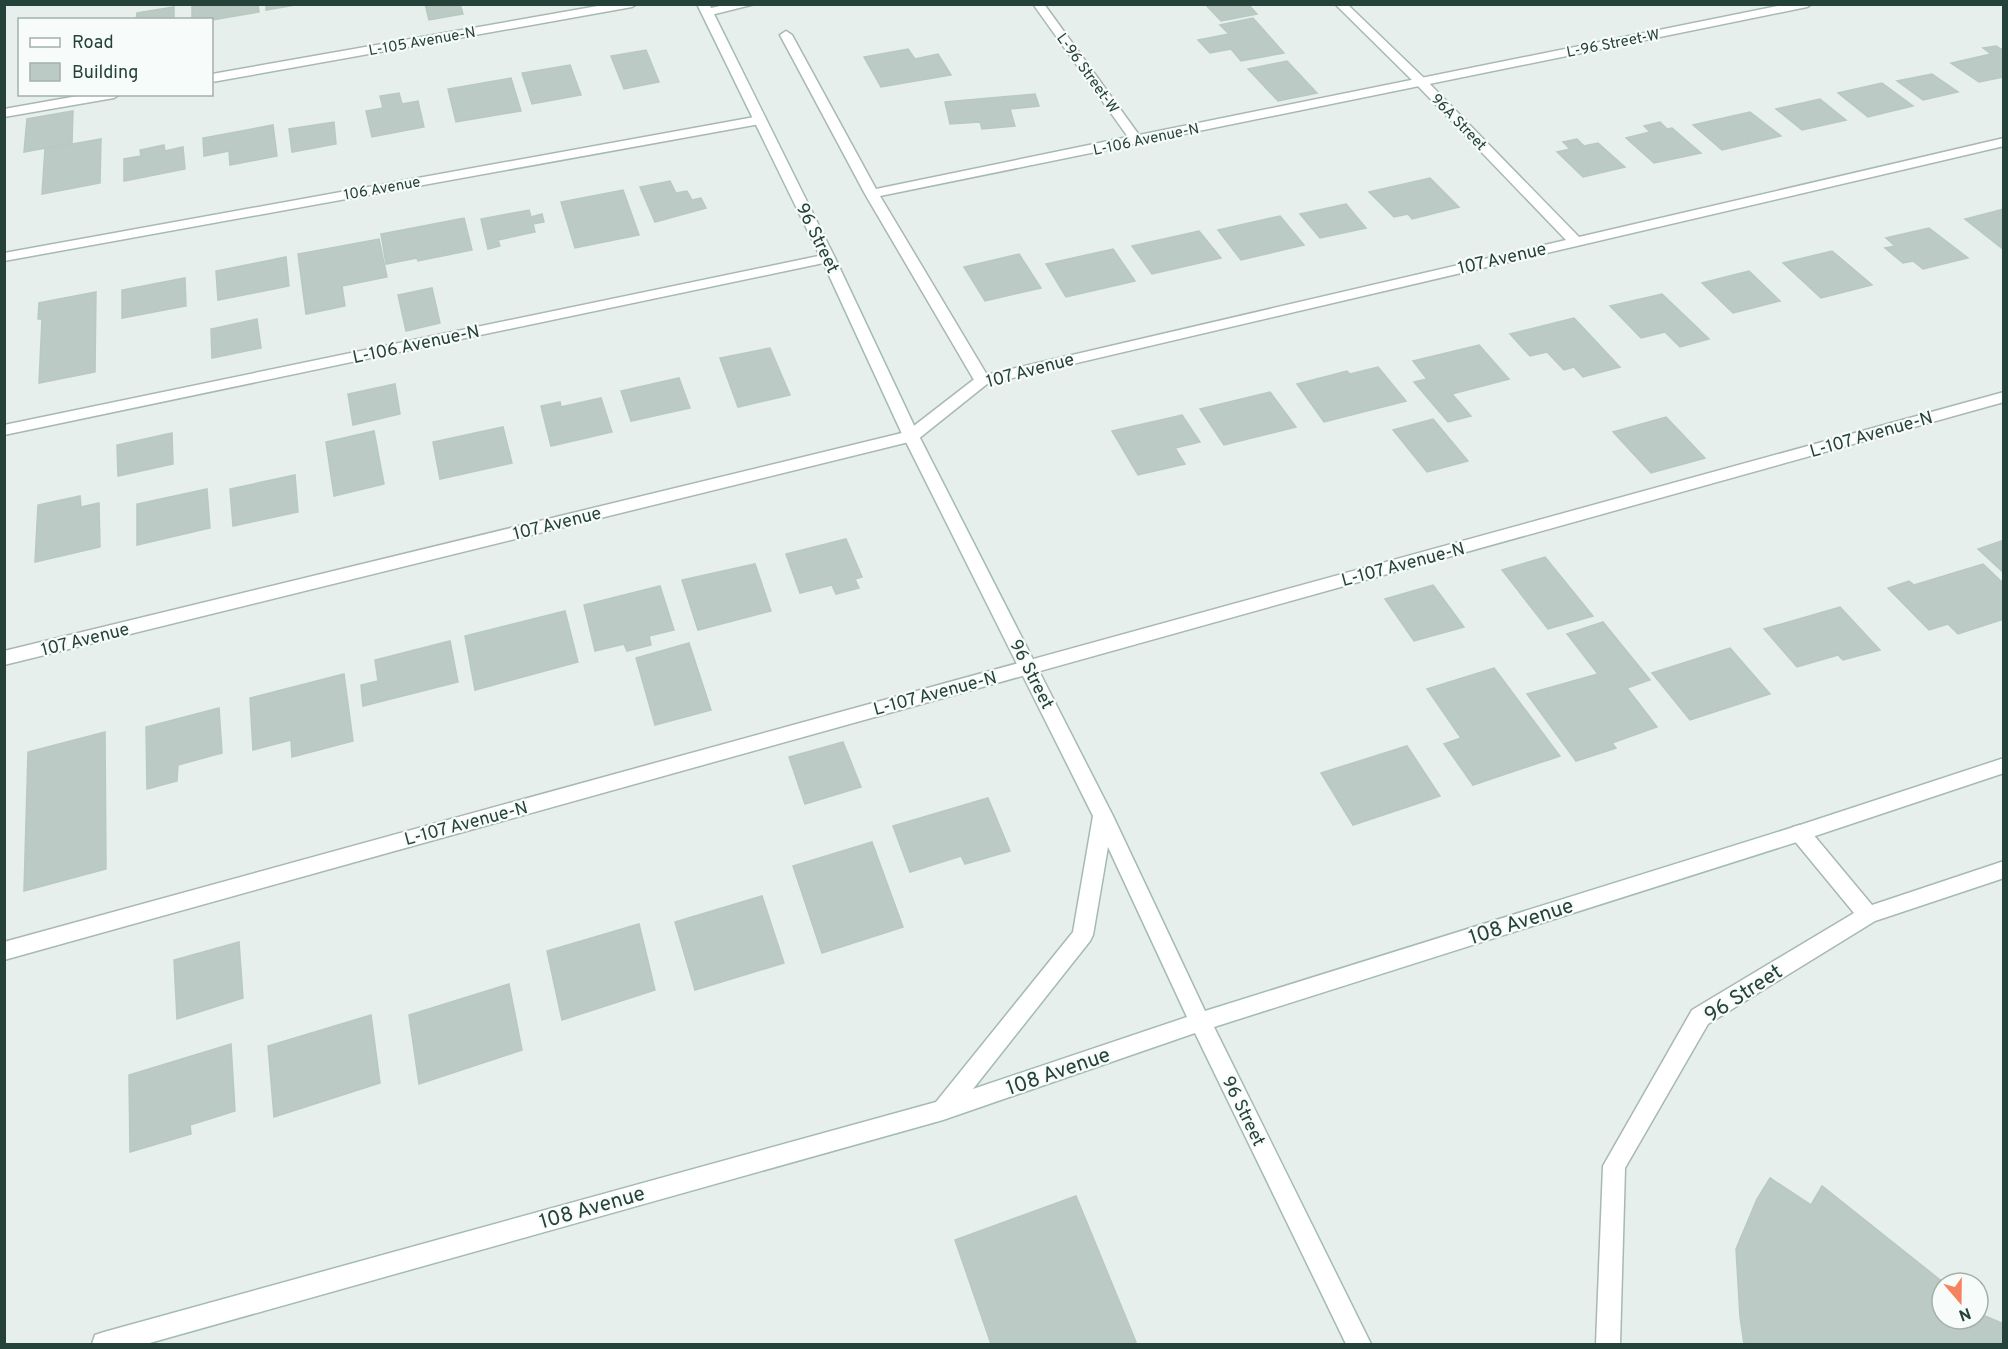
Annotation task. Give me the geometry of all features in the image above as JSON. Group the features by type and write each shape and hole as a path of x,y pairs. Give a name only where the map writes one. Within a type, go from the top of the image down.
{"street":[{"name":"L-105 Avenue-N","path":"213,78 632,4"},
{"path":"705,8 750,4"},
{"name":"L-96 Street-W","path":"1038,4 1137,141"},
{"name":"96A Street","path":"1340,4 1420,81 1575,241"},
{"name":"L-96 Street-W","path":"1420,81 1807,4"},
{"name":"96 Street","path":"705,8 828,258 911,436 1103,816 1200,1022 1359,1344"},
{"path":"786,35 872,194 982,380"},
{"name":"L-106 Avenue-N","path":"872,194 1420,81"},
{"path":"4,114 103,96"},
{"name":"106 Avenue","path":"4,257 760,120"},
{"name":"107 Avenue","path":"4,658 911,436 982,380 2004,142"},
{"name":"L-106 Avenue-N","path":"4,430 828,258"},
{"name":"L-107 Avenue-N","path":"4,951 2004,397"},
{"name":"108 Avenue","path":"104,1344 137,1339 943,1110 1200,1022 2004,765"},
{"path":"943,1110 1083,935 1103,816"},
{"path":"1800,832 1868,915 2004,869"},
{"name":"96 Street","path":"1608,1344 1614,1166 1700,1017 1868,915"}],"building":[{"path":"192,4 258,4 259,12 213,20 213,18 192,18"},
{"path":"266,4 301,4 266,10"},
{"path":"425,4 460,4 463,14 429,20"},
{"path":"1205,4 1248,4 1257,14 1221,21"},
{"path":"174,7 174,18 136,18 137,13"},
{"path":"1253,18 1284,53 1241,61 1231,49 1210,53 1198,40 1229,34 1220,25"},
{"path":"1996,46 2004,51 2004,77 1979,82 1951,63 1991,54 1983,48"},
{"path":"908,49 915,59 938,54 951,75 881,87 864,57"},
{"path":"646,50 659,82 624,89 611,56"},
{"path":"1287,61 1317,93 1278,101 1248,69"},
{"path":"570,65 581,95 532,104 522,73"},
{"path":"1932,74 1958,92 1923,100 1897,81"},
{"path":"511,78 521,111 456,122 448,89"},
{"path":"1882,83 1913,106 1868,117 1838,93"},
{"path":"399,93 402,104 418,101 424,127 372,137 366,111 383,108 380,96"},
{"path":"1035,94 1039,106 1010,109 1015,126 982,129 980,122 950,124 945,102"},
{"path":"1820,99 1846,120 1802,130 1776,109"},
{"path":"73,111 72,143 24,152 27,119"},
{"path":"1750,112 1781,136 1722,150 1693,125"},
{"path":"334,122 336,144 292,152 289,129"},
{"path":"1660,122 1667,129 1672,128 1701,153 1654,163 1626,138 1650,132 1644,126"},
{"path":"273,125 277,156 230,165 229,151 204,156 203,138"},
{"path":"101,139 100,183 42,194 45,149"},
{"path":"1577,139 1584,146 1598,143 1625,167 1583,177 1557,152 1570,149 1563,142"},
{"path":"164,145 165,151 183,147 185,169 124,181 124,159 141,156 140,150"},
{"path":"1430,178 1459,207 1412,219 1408,214 1394,217 1369,192"},
{"path":"670,181 676,193 687,191 692,200 701,198 706,208 655,222 640,187"},
{"path":"623,190 639,235 575,248 561,202"},
{"path":"1346,204 1366,228 1320,238 1300,214"},
{"path":"2004,209 2004,250 1965,219"},
{"path":"529,210 531,217 542,214 544,222 533,224 535,232 498,240 500,246 488,249 481,219"},
{"path":"1280,216 1304,245 1241,260 1218,230"},
{"path":"464,218 472,250 418,261 417,258 386,264 381,234"},
{"path":"1929,228 1968,258 1923,269 1913,261 1903,263 1885,248 1895,246 1886,238"},
{"path":"1199,231 1221,258 1152,274 1132,246"},
{"path":"379,239 387,277 342,286 345,306 306,314 298,254"},
{"path":"1113,249 1135,281 1066,297 1046,264"},
{"path":"1832,251 1872,285 1821,298 1783,263"},
{"path":"1019,254 1041,288 985,301 964,267"},
{"path":"286,257 289,286 218,300 216,271"},
{"path":"1749,271 1780,301 1733,313 1702,283"},
{"path":"185,278 186,306 122,318 122,290"},
{"path":"432,288 440,323 406,331 398,295"},
{"path":"96,292 95,372 39,383 42,319 38,319 39,303"},
{"path":"1662,294 1709,339 1680,347 1665,332 1641,338 1610,306"},
{"path":"1574,318 1620,367 1583,377 1574,367 1564,370 1547,352 1530,356 1510,334"},
{"path":"257,319 261,348 212,358 211,329"},
{"path":"1479,345 1509,379 1452,394 1471,416 1448,422 1414,382 1427,379 1413,361"},
{"path":"770,348 790,395 738,407 720,358"},
{"path":"1378,367 1406,401 1324,422 1297,384 1347,371 1350,374"},
{"path":"679,378 690,408 631,421 621,391"},
{"path":"395,384 400,414 353,425 348,394"},
{"path":"1270,392 1296,427 1224,445 1200,409"},
{"path":"601,398 612,432 551,446 541,406 560,402 561,407"},
{"path":"1182,415 1200,442 1175,448 1185,464 1138,475 1112,431"},
{"path":"1666,417 1705,458 1651,473 1613,432"},
{"path":"1433,419 1468,461 1427,472 1393,430"},
{"path":"503,427 512,463 440,479 433,442"},
{"path":"374,431 384,484 334,496 326,442"},
{"path":"172,433 173,464 118,476 117,445"},
{"path":"295,475 298,512 233,526 230,489"},
{"path":"207,489 210,528 137,545 137,504"},
{"path":"80,496 81,507 99,503 100,547 35,562 38,505"},
{"path":"846,539 862,577 855,579 859,588 836,594 832,585 800,593 786,554"},
{"path":"2004,540 2004,573 1978,549"},
{"path":"1545,557 1593,616 1548,629 1502,570"},
{"path":"755,564 771,611 698,630 682,580"},
{"path":"1983,564 2004,584 2004,619 1958,634 1948,624 1929,630 1888,588 1909,581 1914,585"},
{"path":"1433,585 1464,627 1414,641 1385,599"},
{"path":"660,586 674,630 649,636 651,645 627,651 624,644 595,651 584,605"},
{"path":"1840,607 1880,650 1843,660 1838,655 1797,667 1764,629"},
{"path":"565,611 578,662 475,690 465,636"},
{"path":"1603,622 1650,680 1627,688 1657,727 1612,743 1616,748 1576,761 1527,694 1598,674 1567,634"},
{"path":"450,641 458,682 363,706 361,685 378,681 375,660"},
{"path":"689,643 711,710 655,725 636,658"},
{"path":"1730,648 1770,694 1690,720 1652,673"},
{"path":"1494,668 1560,756 1473,785 1444,744 1461,738 1427,689"},
{"path":"344,674 353,741 292,757 291,740 253,750 250,698"},
{"path":"219,708 222,753 178,765 177,781 147,789 146,727"},
{"path":"105,732 106,869 24,891 28,752"},
{"path":"843,742 861,787 805,804 789,757"},
{"path":"1407,746 1440,796 1353,825 1321,773"},
{"path":"988,798 1010,851 965,864 961,856 910,872 893,826"},
{"path":"872,842 903,927 822,953 793,866"},
{"path":"762,896 784,963 695,990 675,922"},
{"path":"639,924 655,990 562,1020 547,951"},
{"path":"239,942 243,998 177,1019 174,960"},
{"path":"509,984 522,1050 419,1084 409,1015"},
{"path":"371,1015 380,1083 274,1117 268,1046"},
{"path":"231,1044 235,1111 190,1125 191,1134 130,1152 129,1075"},
{"path":"1770,1178 1811,1205 1822,1186 1930,1272 1930,1331 1990,1331 1990,1318 2004,1324 2004,1344 1744,1344 1736,1249 1757,1199"},
{"path":"1076,1196 1136,1342 1129,1344 991,1344 955,1240"}]}
